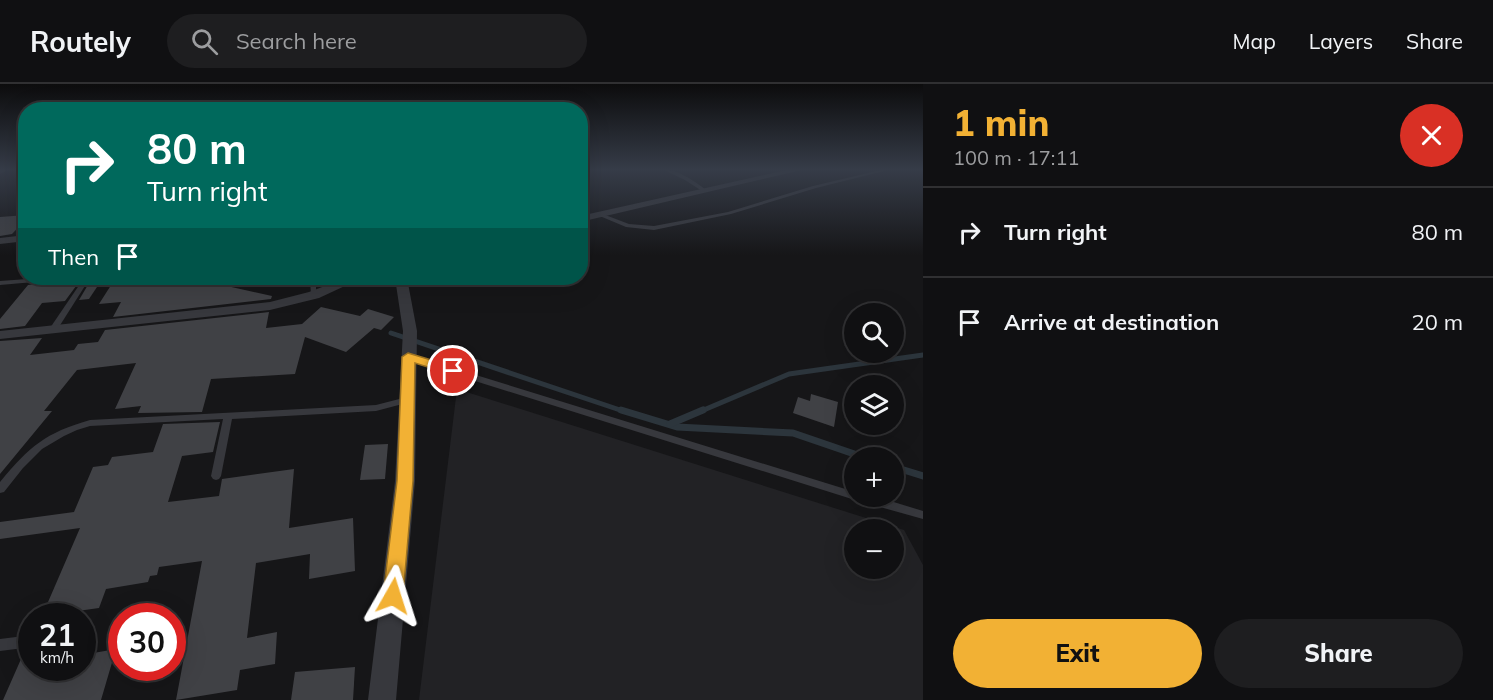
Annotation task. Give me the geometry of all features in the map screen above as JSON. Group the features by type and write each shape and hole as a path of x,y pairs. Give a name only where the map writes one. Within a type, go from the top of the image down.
{"street":[{"path":"588,217 670,198"},
{"path":"0,241 18,239"},
{"path":"0,334 270,306 314,295 339,285"},
{"path":"381,700 405,481 409,344 402,285"}],"lane":[{"path":"598,214 628,226 654,228 729,213 779,198"},
{"path":"0,283 18,281"},
{"path":"54,328 82,285"},
{"path":"313,285 314,295"},
{"path":"409,344 844,492"},
{"path":"0,489 27,457 46,440 69,428 90,423 376,408 407,400"},
{"path":"216,476 228,415"},
{"path":"897,507 923,514"},
{"path":"0,645 18,643"}],"shaded area":[{"path":"457,389 869,519 844,519 844,579 904,579 904,530 923,565 923,700 419,700"}],"building":[{"path":"18,216 18,228 12,234 0,236 0,217"},
{"path":"28,285 77,285 65,301 42,303 25,326 0,329 0,319"},
{"path":"88,285 98,285 89,299 79,300"},
{"path":"111,285 222,285 272,296 271,299 113,317 121,302 99,304"},
{"path":"321,307 360,316 368,309 394,317 381,330 374,328 346,352 305,337 295,374 211,379 202,412 138,413 141,406 115,409 136,363 77,370 44,411 52,411 0,474 0,341 42,338 30,355 74,350 78,344 98,342 105,330 269,312 266,328 302,324"},
{"path":"811,394 838,402 834,427 793,413 798,397 810,401"},
{"path":"220,422 213,452 182,456 168,502 219,496 222,479 294,469 289,528 353,518 355,571 309,579 310,554 256,563 247,638 277,632 275,664 240,670 237,690 176,700 180,681 186,681 186,647 202,561 159,567 157,575 150,576 148,582 106,589 99,608 96,608 96,603 48,603 80,528 0,539 0,522 74,512 93,467 108,465 112,457 153,452 163,424"},
{"path":"388,444 385,479 360,480 365,445"},
{"path":"108,650 108,676 101,700 3,700 18,666 18,681 96,681 96,653"},
{"path":"355,667 353,700 291,700 295,672"}],"waterway":[{"path":"391,333 626,412"},
{"path":"699,412 789,374 923,355"},
{"path":"621,410 677,427 793,433 844,450"},
{"path":"670,424 703,410"},
{"path":"904,470 923,476"}],"route":[{"path":"393,596 405,481 408,357 453,371"}]}
